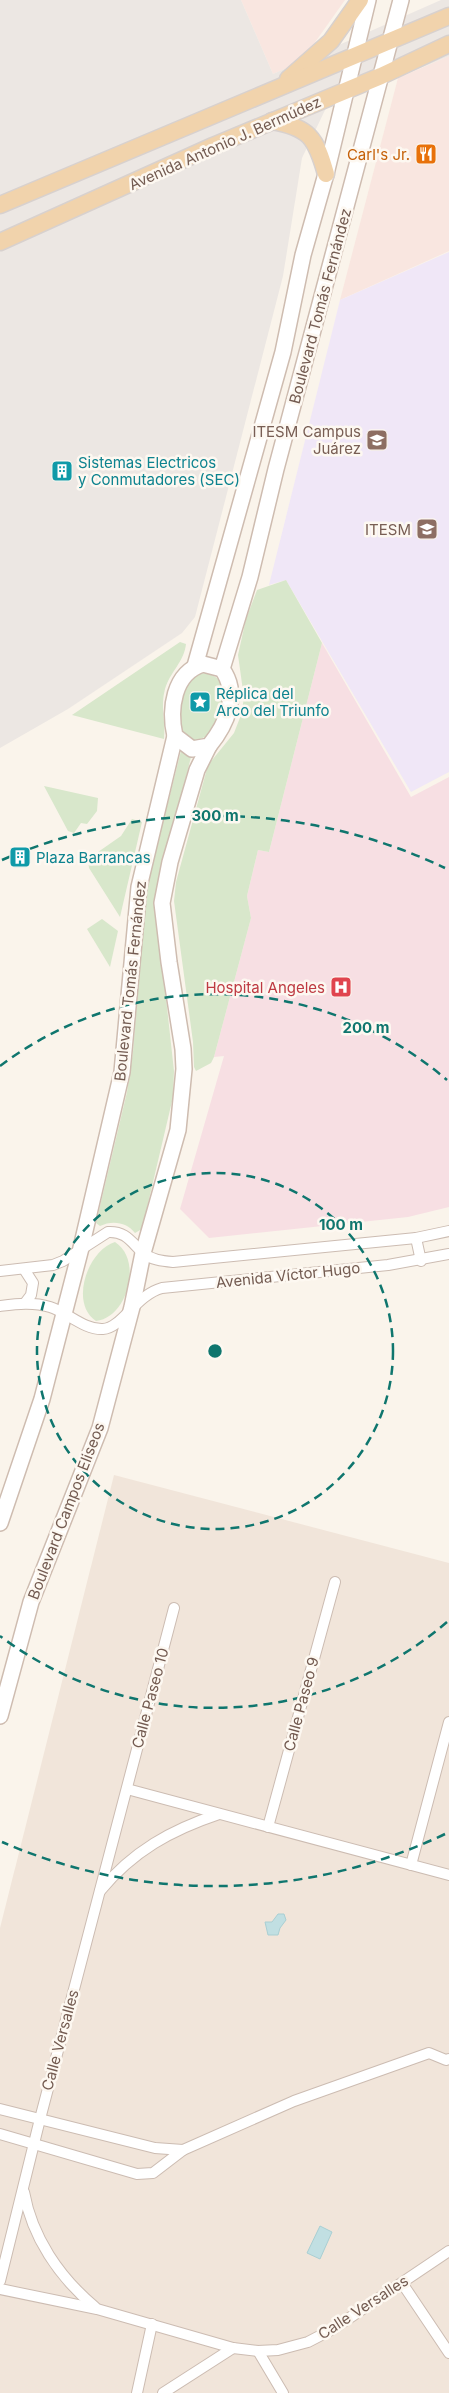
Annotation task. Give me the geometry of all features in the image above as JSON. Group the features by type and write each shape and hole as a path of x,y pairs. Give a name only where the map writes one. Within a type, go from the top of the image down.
{"main road":[{"path":"277,89 331,41 360,0"},
{"name":"Boulevard Tomás Fernández","path":"196,666 288,332 303,255 326,174 368,0"},
{"name":"Boulevard Tomás Fernández","path":"222,668 250,577 276,469 400,0"},
{"name":"Avenida Antonio J. Bermúdez","path":"0,205 449,16"},
{"name":"Avenida Antonio J. Bermúdez","path":"0,242 272,121 381,76 449,44"},
{"path":"272,121 294,125 309,135 319,150 326,174"},
{"path":"288,332 312,338"},
{"path":"213,665 222,668 227,676 231,697 228,713 222,728 209,746 192,748 181,743 175,736 171,711 179,684 186,674 196,666 213,665"},
{"name":"Boulevard Tomás Fernández","path":"65,1314 122,1072 139,887 175,736"},
{"name":"Boulevard Tomás Fernández","path":"132,1306 143,1253 178,1130 184,1069 162,903 170,862 197,770 209,746"},
{"name":"Boulevard Campos Eliseos","path":"0,1716 31,1602 100,1428 132,1306"},
{"path":"0,1523 42,1398 65,1314"}],"street":[{"path":"0,1271 24,1269 63,1261 100,1235 116,1231 126,1235 143,1253"},
{"name":"Avenida Víctor Hugo","path":"143,1253 154,1259 173,1262 416,1238 449,1231"},
{"path":"416,1238 421,1261"},
{"name":"Avenida Víctor Hugo","path":"132,1306 153,1291 170,1287 421,1261 449,1254"},
{"path":"24,1269 33,1283 31,1295 25,1303"},
{"path":"0,1306 25,1303 51,1307 87,1326 104,1329 118,1322 132,1306"},
{"name":"Calle Paseo 9","path":"268,1827 335,1582"},
{"name":"Calle Paseo 10","path":"127,1789 174,1608"},
{"path":"411,1865 449,1722"},
{"path":"127,1789 449,1875"},
{"name":"Calle Versalles","path":"0,2281 98,1894 127,1789"},
{"name":"Calle Versalles","path":"98,1894 125,1863 141,1850 176,1830 219,1814"},
{"path":"0,2134 137,2174 153,2173 183,2150 294,2101 429,2052 446,2060 449,2059"},
{"path":"0,2109 155,2148 183,2150"},
{"name":"Calle Versalles","path":"23,2187 32,2221 47,2253 68,2281 97,2309"},
{"name":"Calle Versalles","path":"0,2288 97,2309 233,2348 258,2351 294,2347 320,2337 449,2251"},
{"path":"402,2283 449,2353"},
{"path":"137,2393 152,2324"},
{"path":"163,2393 233,2348"},
{"path":"258,2351 283,2393"}],"shaded area":[{"path":"0,0 241,0 273,74 441,0 449,0 449,56 326,108 302,158 283,276 195,617 182,633 68,709 0,748"},
{"path":"241,0 345,0 301,62 273,74"},
{"path":"449,56 449,251 340,300 398,78"},
{"name":"ITESM Campus Juárez","path":"449,252 449,772 411,792 286,580 269,585 340,300"},
{"name":"Hospital Angeles","path":"322,643 411,797 449,777 449,1207 408,1217 209,1238 180,1209 224,1056 214,1057 251,918 247,896 258,850 269,852"},
{"path":"114,1475 449,1563 449,2393 0,2393 0,1928"}],"green space":[{"path":"286,580 322,643 269,852 258,850 247,896 251,918 214,1057 211,1063 196,1071 174,901 176,882 208,765 234,733 241,715 244,698 238,655 246,619 257,590"},
{"path":"180,642 186,644 185,650 165,689 163,708 164,739 72,715"},
{"path":"200,673 212,675 220,681 224,697 222,707 210,735 195,741 186,736 181,729 179,712 184,692 192,676"},
{"path":"181,751 191,757 159,886 156,907 174,1071 173,1097 142,1229 135,1233 124,1224 109,1223 100,1226 96,1223 127,1092 133,1052 146,890"},
{"path":"44,786 98,798 97,811 87,824 81,823 74,833 68,831"},
{"path":"132,819 142,822 120,917 89,868 88,859 121,836"},
{"path":"102,919 118,931 110,967 87,929"},
{"path":"115,1242 124,1250 128,1261 130,1274 128,1287 116,1310 107,1317 96,1321 88,1313 84,1302 85,1278 97,1255 105,1247"}],"water":[{"path":"278,1914 284,1914 286,1920 280,1928 278,1935 268,1935 265,1922 272,1922"},
{"path":"320,2226 332,2232 320,2259 307,2253"}],"place":[{"name":"Carl's Jr.","path":"426,154"},
{"name":"ITESM Campus Juárez","path":"377,440"},
{"name":"Sistemas Electricos y Conmutadores (SEC)","path":"62,471"},
{"name":"ITESM","path":"427,529"},
{"name":"Réplica del Arco del Triunfo","path":"200,702"},
{"name":"Plaza Barrancas","path":"20,857"},
{"name":"Hospital Angeles","path":"341,987"}]}
